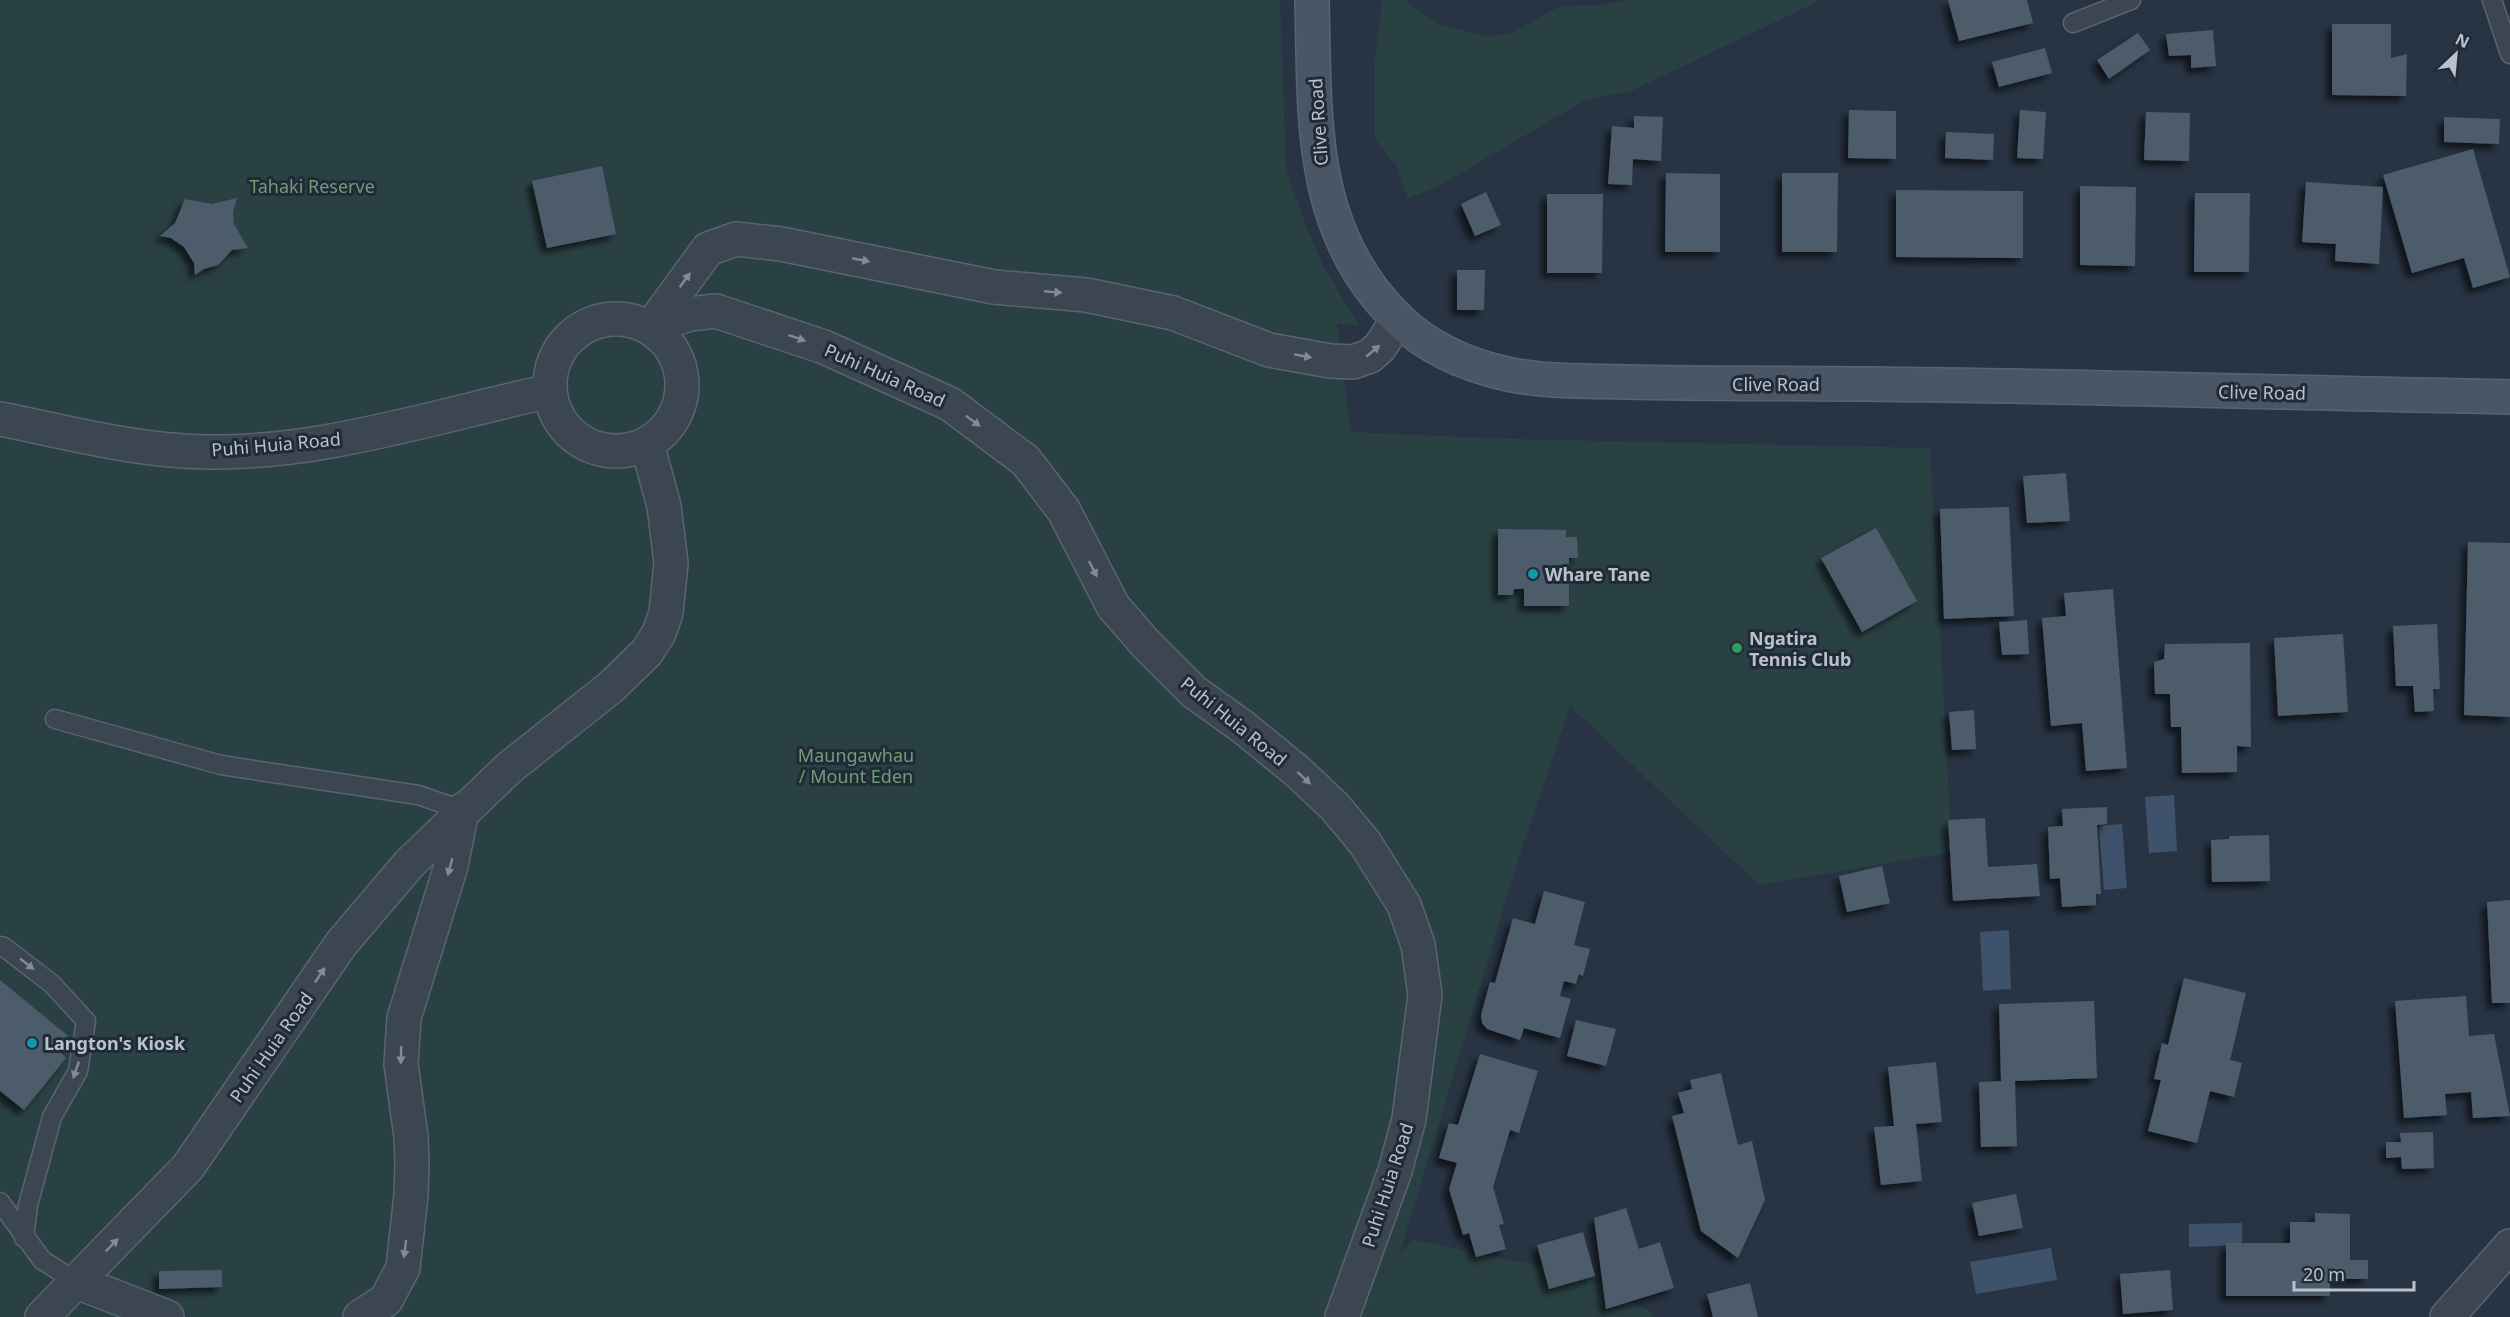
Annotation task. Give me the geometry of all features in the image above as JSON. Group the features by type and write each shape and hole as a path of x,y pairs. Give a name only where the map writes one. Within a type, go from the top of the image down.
{"main road":[{"name":"Clive Road","path":"1312,0 1316,137 1323,183 1337,228 1361,274 1398,320 1428,343 1468,363 1511,375 1586,381 1893,384 2510,397"}],"street":[{"path":"651,327 708,249 736,238 772,242 994,286 1086,296 1173,313 1269,350 1330,361 1353,362 1370,356 1380,347 1398,320"},
{"name":"Puhi Huia Road","path":"651,327 701,311 716,311 824,347 950,404 1026,461 1064,511 1113,606 1146,644 1194,692 1243,727 1298,772 1335,807 1365,843 1404,905 1418,945 1425,995 1409,1119 1395,1172 1341,1317"},
{"path":"606,319 630,320 651,327 670,346 677,358 683,387 680,406 669,426 647,444 625,452 597,449 563,426 556,414 550,391 553,365 559,352 579,330 606,319"},
{"name":"Puhi Huia Road","path":"0,419 134,445 184,451 238,450 298,446 361,435 550,391"},
{"name":"Puhi Huia Road","path":"42,1317 188,1167 341,944 409,864 462,810 509,768 636,665 659,633 670,590 671,563 663,506 647,444"},
{"path":"360,1317 386,1300 403,1268 412,1166 411,1137 401,1064 404,1018 451,866 462,810"},
{"path":"2447,1317 2510,1246"},
{"path":"77,1282 167,1317"}],"lane":[{"path":"2073,23 2131,0"},
{"path":"2492,0 2510,54"},
{"path":"55,719 221,765 418,795 462,810"},
{"path":"0,946 52,984 86,1021 78,1071 52,1117 28,1204 24,1238"},
{"path":"0,1203 42,1260 77,1282"}],"green space":[{"name":"Maungawhau / Mount Eden","path":"0,0 1280,0 1286,169 1324,268 1359,325 1337,324 1351,432 1513,439 1930,448 1952,852 1759,885 1570,706 1517,863 1400,1253 1414,1240 1577,1274 1651,1312 1652,1317 0,1317"},
{"path":"1382,0 1405,0 1436,23 1485,36 1510,34 1560,6 1603,5 1624,0 1821,0 1631,91 1585,100 1439,186 1408,198 1397,167 1375,139 1375,58"}],"water":[{"path":"2174,795 2177,851 2149,853 2145,797"},
{"path":"2122,824 2127,888 2104,890 2099,826"},
{"path":"2009,930 2011,989 1983,991 1980,932"},
{"path":"2242,1223 2242,1245 2189,1247 2189,1224"},
{"path":"2051,1248 2057,1280 1976,1294 1970,1262"}],"building":[{"path":"1948,0 2027,0 2033,23 1959,41"},
{"path":"2332,24 2391,24 2391,58 2407,54 2406,96 2332,95"},
{"path":"2213,30 2216,66 2191,68 2191,55 2169,56 2166,34"},
{"path":"2138,33 2150,50 2109,79 2097,60"},
{"path":"2045,48 2052,73 1999,87 1992,62"},
{"path":"1849,110 1896,111 1896,159 1848,158"},
{"path":"2020,110 2046,112 2043,159 2017,158"},
{"path":"2146,112 2190,113 2189,161 2144,160"},
{"path":"1634,116 1663,117 1661,161 1633,159 1632,185 1608,184 1612,126 1634,128"},
{"path":"2444,117 2500,119 2499,144 2444,142"},
{"path":"1946,132 1994,134 1993,160 1945,158"},
{"path":"2473,149 2510,277 2473,288 2464,258 2412,273 2383,175"},
{"path":"602,166 616,234 547,248 532,181"},
{"path":"1666,173 1720,174 1720,252 1665,252"},
{"path":"1782,173 1838,173 1837,252 1782,252"},
{"path":"2306,182 2383,187 2379,264 2335,261 2336,244 2302,242"},
{"path":"2080,186 2136,187 2135,266 2080,265"},
{"path":"1896,190 2023,191 2023,258 1896,257"},
{"path":"1486,192 1501,225 1475,236 1461,204"},
{"path":"2195,193 2250,193 2249,272 2194,272"},
{"path":"1547,194 1603,194 1602,273 1547,273"},
{"path":"237,198 233,212 234,224 248,248 232,250 218,265 204,269 195,275 194,263 184,247 171,238 160,236 175,223 185,199 212,204"},
{"path":"1457,270 1485,270 1484,310 1457,310"},
{"path":"2066,473 2070,521 2027,523 2023,476"},
{"path":"2009,507 2014,616 1944,619 1940,509"},
{"path":"1876,528 1917,601 1862,632 1821,558"},
{"name":"Whare Tane","path":"1498,529 1566,530 1566,537 1577,537 1578,558 1569,558 1569,606 1524,606 1524,589 1514,589 1513,595 1498,595"},
{"path":"2468,542 2510,543 2510,717 2464,715"},
{"path":"2113,589 2127,768 2086,771 2082,723 2051,726 2042,618 2066,616 2064,593"},
{"path":"2027,620 2029,654 2002,655 1999,622"},
{"path":"2437,624 2440,689 2433,689 2434,711 2415,712 2413,686 2396,686 2393,626"},
{"path":"2343,634 2348,712 2278,716 2274,638"},
{"path":"2250,643 2251,747 2237,746 2237,772 2182,773 2181,727 2171,727 2170,694 2155,694 2154,662 2164,659 2165,644"},
{"path":"1974,710 1976,749 1952,750 1949,712"},
{"path":"2107,807 2107,824 2097,825 2101,894 2096,894 2096,905 2062,907 2060,878 2050,879 2048,827 2063,826 2062,809"},
{"path":"1985,818 1988,867 2037,864 2040,896 1953,901 1948,820"},
{"path":"2269,835 2270,881 2212,882 2211,840 2229,839 2229,836"},
{"path":"1882,866 1890,903 1847,912 1839,876"},
{"path":"1544,891 1585,902 1574,945 1590,949 1583,976 1579,974 1576,984 1564,981 1560,996 1571,999 1560,1038 1524,1028 1520,1040 1487,1029 1482,1023 1481,1015 1490,982 1495,983 1513,918 1535,924"},
{"path":"2510,900 2510,1003 2492,1003 2487,902"},
{"path":"2184,978 2246,993 2230,1060 2242,1063 2234,1097 2210,1091 2197,1143 2148,1131 2161,1080 2154,1079 2162,1043 2168,1045"},
{"name":"Langton's Kiosk","path":"0,980 68,1036 58,1050 66,1058 24,1110 0,1091"},
{"path":"2466,996 2469,1036 2494,1034 2510,1116 2473,1118 2471,1092 2445,1094 2447,1115 2404,1118 2395,1001"},
{"path":"2094,1001 2097,1078 2015,1081 2017,1146 1981,1147 1979,1082 2001,1081 1999,1004"},
{"path":"1576,1020 1616,1029 1606,1066 1567,1056"},
{"path":"1480,1054 1538,1071 1519,1133 1510,1130 1493,1187 1504,1224 1499,1225 1506,1249 1476,1257 1469,1233 1463,1235 1449,1189 1457,1163 1439,1158 1449,1123 1458,1125"},
{"path":"1936,1062 1942,1122 1916,1124 1922,1181 1881,1185 1874,1127 1894,1126 1888,1067"},
{"path":"1721,1073 1738,1145 1752,1141 1765,1200 1738,1258 1701,1231 1672,1116 1684,1113 1678,1093 1692,1089 1690,1080"},
{"path":"2433,1132 2434,1168 2402,1169 2401,1157 2386,1158 2386,1142 2401,1142 2400,1133"},
{"path":"2016,1194 2023,1228 1979,1236 1972,1203"},
{"path":"1626,1208 1639,1249 1660,1242 1674,1288 1606,1309 1594,1218"},
{"path":"2315,1213 2350,1214 2350,1260 2368,1260 2368,1279 2330,1279 2330,1296 2226,1296 2226,1243 2290,1243 2290,1222 2315,1222"},
{"path":"1583,1232 1595,1276 1549,1289 1537,1245"},
{"path":"222,1270 222,1287 159,1289 159,1271"},
{"path":"2170,1270 2173,1310 2123,1314 2120,1274"},
{"path":"1750,1283 1758,1317 1713,1317 1707,1294"}],"place":[{"name":"Whare Tane","path":"1533,574"},
{"name":"Ngatira Tennis Club","path":"1737,648"},
{"name":"Langton's Kiosk","path":"32,1043"}],"park label":[{"name":"Tahaki Reserve","path":"312,186"}]}
